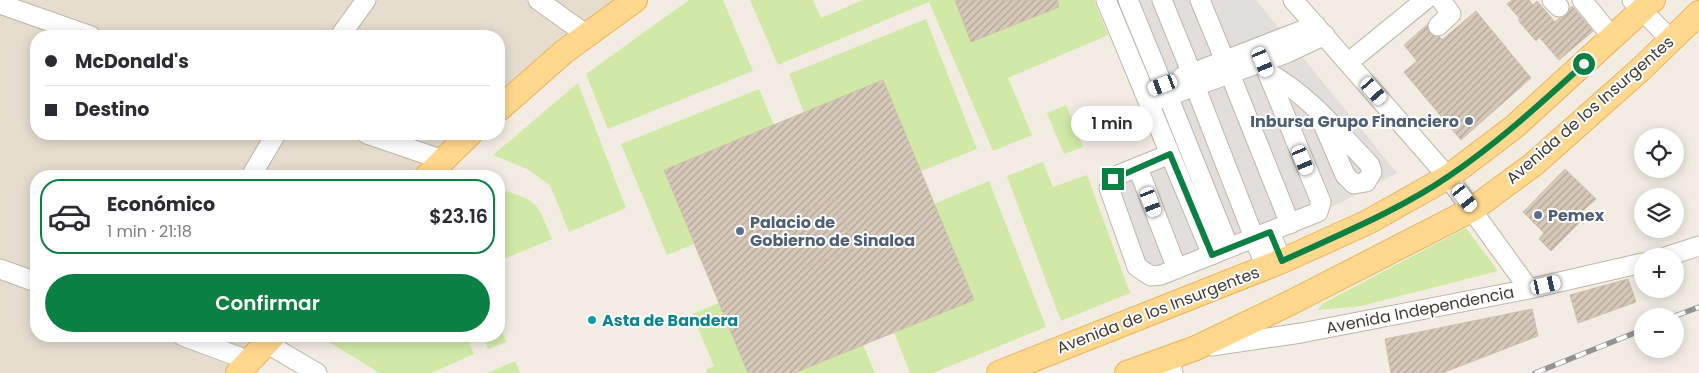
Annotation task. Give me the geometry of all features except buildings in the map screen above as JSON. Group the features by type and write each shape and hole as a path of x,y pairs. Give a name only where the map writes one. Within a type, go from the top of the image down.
{"main road":[{"path":"505,103 587,34 635,0"},
{"name":"Avenida de los Insurgentes","path":"999,373 1274,264 1368,222 1448,177 1514,127 1612,37 1642,4"},
{"name":"Avenida de los Insurgentes","path":"1127,373 1171,365 1196,348 1355,272 1473,209 1534,164 1641,69 1699,13"},
{"path":"435,168 464,140"},
{"path":"244,367 268,342"}],"street":[{"path":"344,30 366,0"},
{"path":"538,0 587,34"},
{"path":"1106,0 1170,154 1220,251"},
{"path":"1128,0 1166,90 1220,251"},
{"path":"1162,0 1193,80 1274,264"},
{"path":"1200,0 1290,224"},
{"path":"1293,0 1448,177 1473,209 1529,289"},
{"path":"1349,62 1425,0"},
{"path":"1438,26 1450,14 1441,0"},
{"path":"1582,0 1612,37"},
{"path":"0,4 74,30"},
{"path":"1642,4 1670,40"},
{"path":"1147,98 1320,30"},
{"path":"1227,67 1265,67 1320,30"},
{"path":"1170,154 1113,179 1109,188 1137,267 1151,276 1161,275 1177,269 1318,212 1321,206 1265,67"},
{"path":"1265,67 1290,86 1318,112"},
{"path":"255,170 272,140"},
{"path":"380,140 435,168"},
{"path":"1138,168 1177,269"},
{"path":"1684,251 1699,246"},
{"name":"Avenida Independencia","path":"1196,348 1301,333 1529,289 1634,265"},
{"path":"0,269 30,280"},
{"path":"195,342 244,367"},
{"path":"273,342 317,373"}],"shaded area":[{"path":"0,0 643,0 505,108 505,30 30,30 30,140 466,140 432,170 30,170 30,342 268,342 239,373 0,373"},
{"path":"1107,0 1256,0 1397,173 1342,202 1254,242 1144,284 1101,170 1165,146"}],"green space":[{"path":"689,0 723,0 753,71 608,129 586,74"},
{"path":"750,0 813,0 821,18 863,0 955,0 972,42 1059,7 1057,0 1094,0 1108,35 1008,78 1032,135 993,151 929,2 778,65"},
{"path":"926,19 977,149 921,171 804,113 789,74"},
{"path":"578,83 626,208 569,232 550,185 527,169 493,155"},
{"path":"759,89 774,125 664,170 694,244 667,255 621,144"},
{"path":"1066,105 1083,147 1064,154 1047,113"},
{"path":"1043,162 1053,187 1087,175 1130,293 1061,321 1007,176"},
{"path":"989,181 1046,327 933,373 910,373 894,332 934,204"},
{"path":"505,191 529,200 539,209 552,239 505,259"},
{"path":"1466,228 1498,271 1361,306 1318,310 1322,304"},
{"path":"719,303 748,373 708,373 706,370 714,366 692,314"},
{"path":"505,339 506,342 488,349 485,342 505,342"},
{"path":"329,342 469,342 474,354 431,373 380,373"},
{"path":"863,345 875,373 794,373"},
{"path":"515,361 520,373 487,373"}],"railway":[{"path":"1684,313 1699,307"},
{"path":"1535,373 1634,333"}],"place":[{"name":"Inbursa Grupo Financiero","path":"1469,121"},
{"name":"Pemex","path":"1538,215"},
{"name":"Palacio de Gobierno de Sinaloa","path":"740,231"},
{"name":"Asta de Bandera","path":"592,320"}],"route":[{"path":"1113,179 1118,175 1170,154 1212,255 1270,232 1282,261 1368,222 1448,177 1514,127 1584,64"}]}
